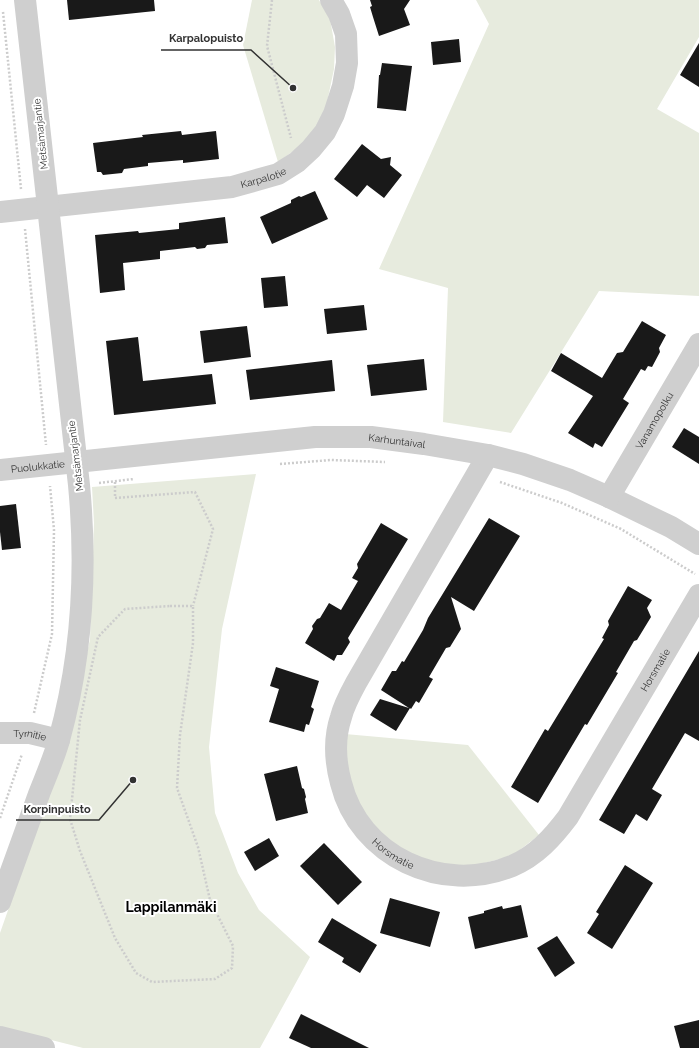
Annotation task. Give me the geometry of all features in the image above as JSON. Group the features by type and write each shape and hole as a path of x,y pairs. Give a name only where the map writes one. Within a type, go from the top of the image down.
{"street":[{"name":"Metsämarjantie","path":"0,902 59,740 74,672 80,630 83,577 83,524 25,0"},
{"name":"Karpalotie","path":"48,207 232,187 278,174 297,162 311,149 325,132 334,114 343,86 347,63 346,34 339,14 331,0"},
{"path":"0,212 48,207"},
{"name":"Vanamopolku","path":"609,497 699,344"},
{"name":"Karhuntaival","path":"76,462 315,438 371,437 424,444 523,464 570,480 609,497 671,527 699,544"},
{"name":"Horsmatie","path":"488,456 356,683 347,700 343,712 337,736 336,754 338,773 343,791 350,808 360,824 386,851 419,869 438,874 456,876 494,872 512,866 528,857 544,845 557,832 568,817 699,596"},
{"name":"Puolukkatie","path":"0,470 76,462"},
{"name":"Tyrnitie","path":"0,734 30,734 59,740"},
{"path":"0,1037 44,1048"}],"path":[{"path":"272,0 267,46 297,162"},
{"path":"0,818 30,734 52,634 54,530 3,7"},
{"path":"279,464 331,460 385,462"},
{"path":"476,476 494,480 562,503 621,529 699,577"},
{"path":"50,488 137,479"},
{"path":"115,482 116,498 195,492 213,529 192,606 192,643 180,735 176,788 198,847 210,900 233,946 232,968 215,979 152,982 136,974 116,938 80,851 70,819 80,720 98,637 125,609 192,606"}],"shaded area":[{"path":"252,0 319,0 330,19 335,47 334,69 326,107 318,124 303,144 278,162 243,45"},
{"path":"476,0 699,0 699,37 657,109 699,133 699,296 599,291 511,433 443,422 448,288 379,269 489,24"},
{"path":"256,474 222,629 209,747 215,813 238,873 259,910 310,957 260,1048 83,1048 0,1027 0,933 69,737 90,639 94,523 92,487"},
{"path":"345,734 468,745 539,835 512,856 476,865 450,865 429,862 406,852 387,839 364,814 349,782"}],"building":[{"path":"67,0 154,0 155,11 69,20"},
{"path":"370,0 410,0 404,9 410,25 379,36 370,7 372,6"},
{"path":"459,39 461,62 433,65 431,42"},
{"path":"699,43 699,87 680,75"},
{"path":"382,63 412,66 406,111 377,108 379,75"},
{"path":"181,131 182,135 216,131 219,159 183,163 183,160 148,163 148,166 124,169 122,173 103,175 101,172 97,172 93,143 143,137 142,135"},
{"path":"362,144 381,159 391,157 390,165 402,175 384,198 367,185 357,197 334,179"},
{"path":"315,191 328,219 272,244 260,217 291,203 291,200 299,196 301,197"},
{"path":"225,217 228,243 207,245 205,248 197,249 195,247 160,251 160,259 123,263 125,290 100,293 95,235 179,229 179,223"},
{"path":"285,276 288,306 264,308 261,278"},
{"path":"364,305 367,330 327,334 324,309"},
{"path":"642,321 666,335 659,348 660,352 652,367 648,366 645,371 641,369 623,399 629,403 602,447 595,443 593,448 568,433 593,396 551,371 561,353 602,378 617,353 623,352"},
{"path":"247,326 251,357 204,363 200,331"},
{"path":"138,337 143,381 212,374 216,404 114,415 106,341"},
{"path":"424,359 427,390 371,396 367,365"},
{"path":"332,360 335,391 250,400 246,370"},
{"path":"684,428 699,437 699,464 672,447"},
{"path":"16,504 21,548 2,550 0,506"},
{"path":"489,518 520,536 474,611 451,597 461,629 450,647 446,648 429,677 433,679 419,703 416,701 411,709 410,708 396,731 370,715 380,699 409,708 381,690 392,671 396,671 402,661 404,662 423,630 428,618"},
{"path":"381,523 408,539 348,638 350,642 342,655 337,655 334,661 305,643 313,629 312,626 317,619 320,618 329,603 341,610 358,581 352,578 358,568 357,564"},
{"path":"628,586 652,600 647,608 651,617 637,640 634,641 616,672 618,673 587,725 585,724 538,803 511,787 545,729 548,731 604,639 602,638 609,625 608,621"},
{"path":"699,651 699,741 685,733 652,789 662,795 647,821 636,814 624,834 599,820"},
{"path":"276,667 319,681 311,707 314,709 309,725 306,724 304,732 269,722 279,689 270,686"},
{"path":"297,766 302,788 304,789 306,797 305,799 308,813 276,821 264,774"},
{"path":"269,838 279,856 255,871 244,852"},
{"path":"324,843 362,882 338,905 300,866"},
{"path":"625,865 653,883 612,949 587,933 599,914 596,912"},
{"path":"390,898 440,912 430,947 380,933"},
{"path":"521,905 528,937 475,949 468,917 502,906 503,909"},
{"path":"332,918 377,945 360,973 342,962 344,958 318,942"},
{"path":"557,936 575,963 555,977 537,948"},
{"path":"301,1014 369,1048 311,1048 289,1038"},
{"path":"699,1020 699,1048 680,1048 674,1026"}],"place":[{"name":"Karpalopuisto","path":"293,88"},
{"name":"Korpinpuisto","path":"133,780"}],"district":[{"name":"Lappilanmäki","path":"171,907"}]}
